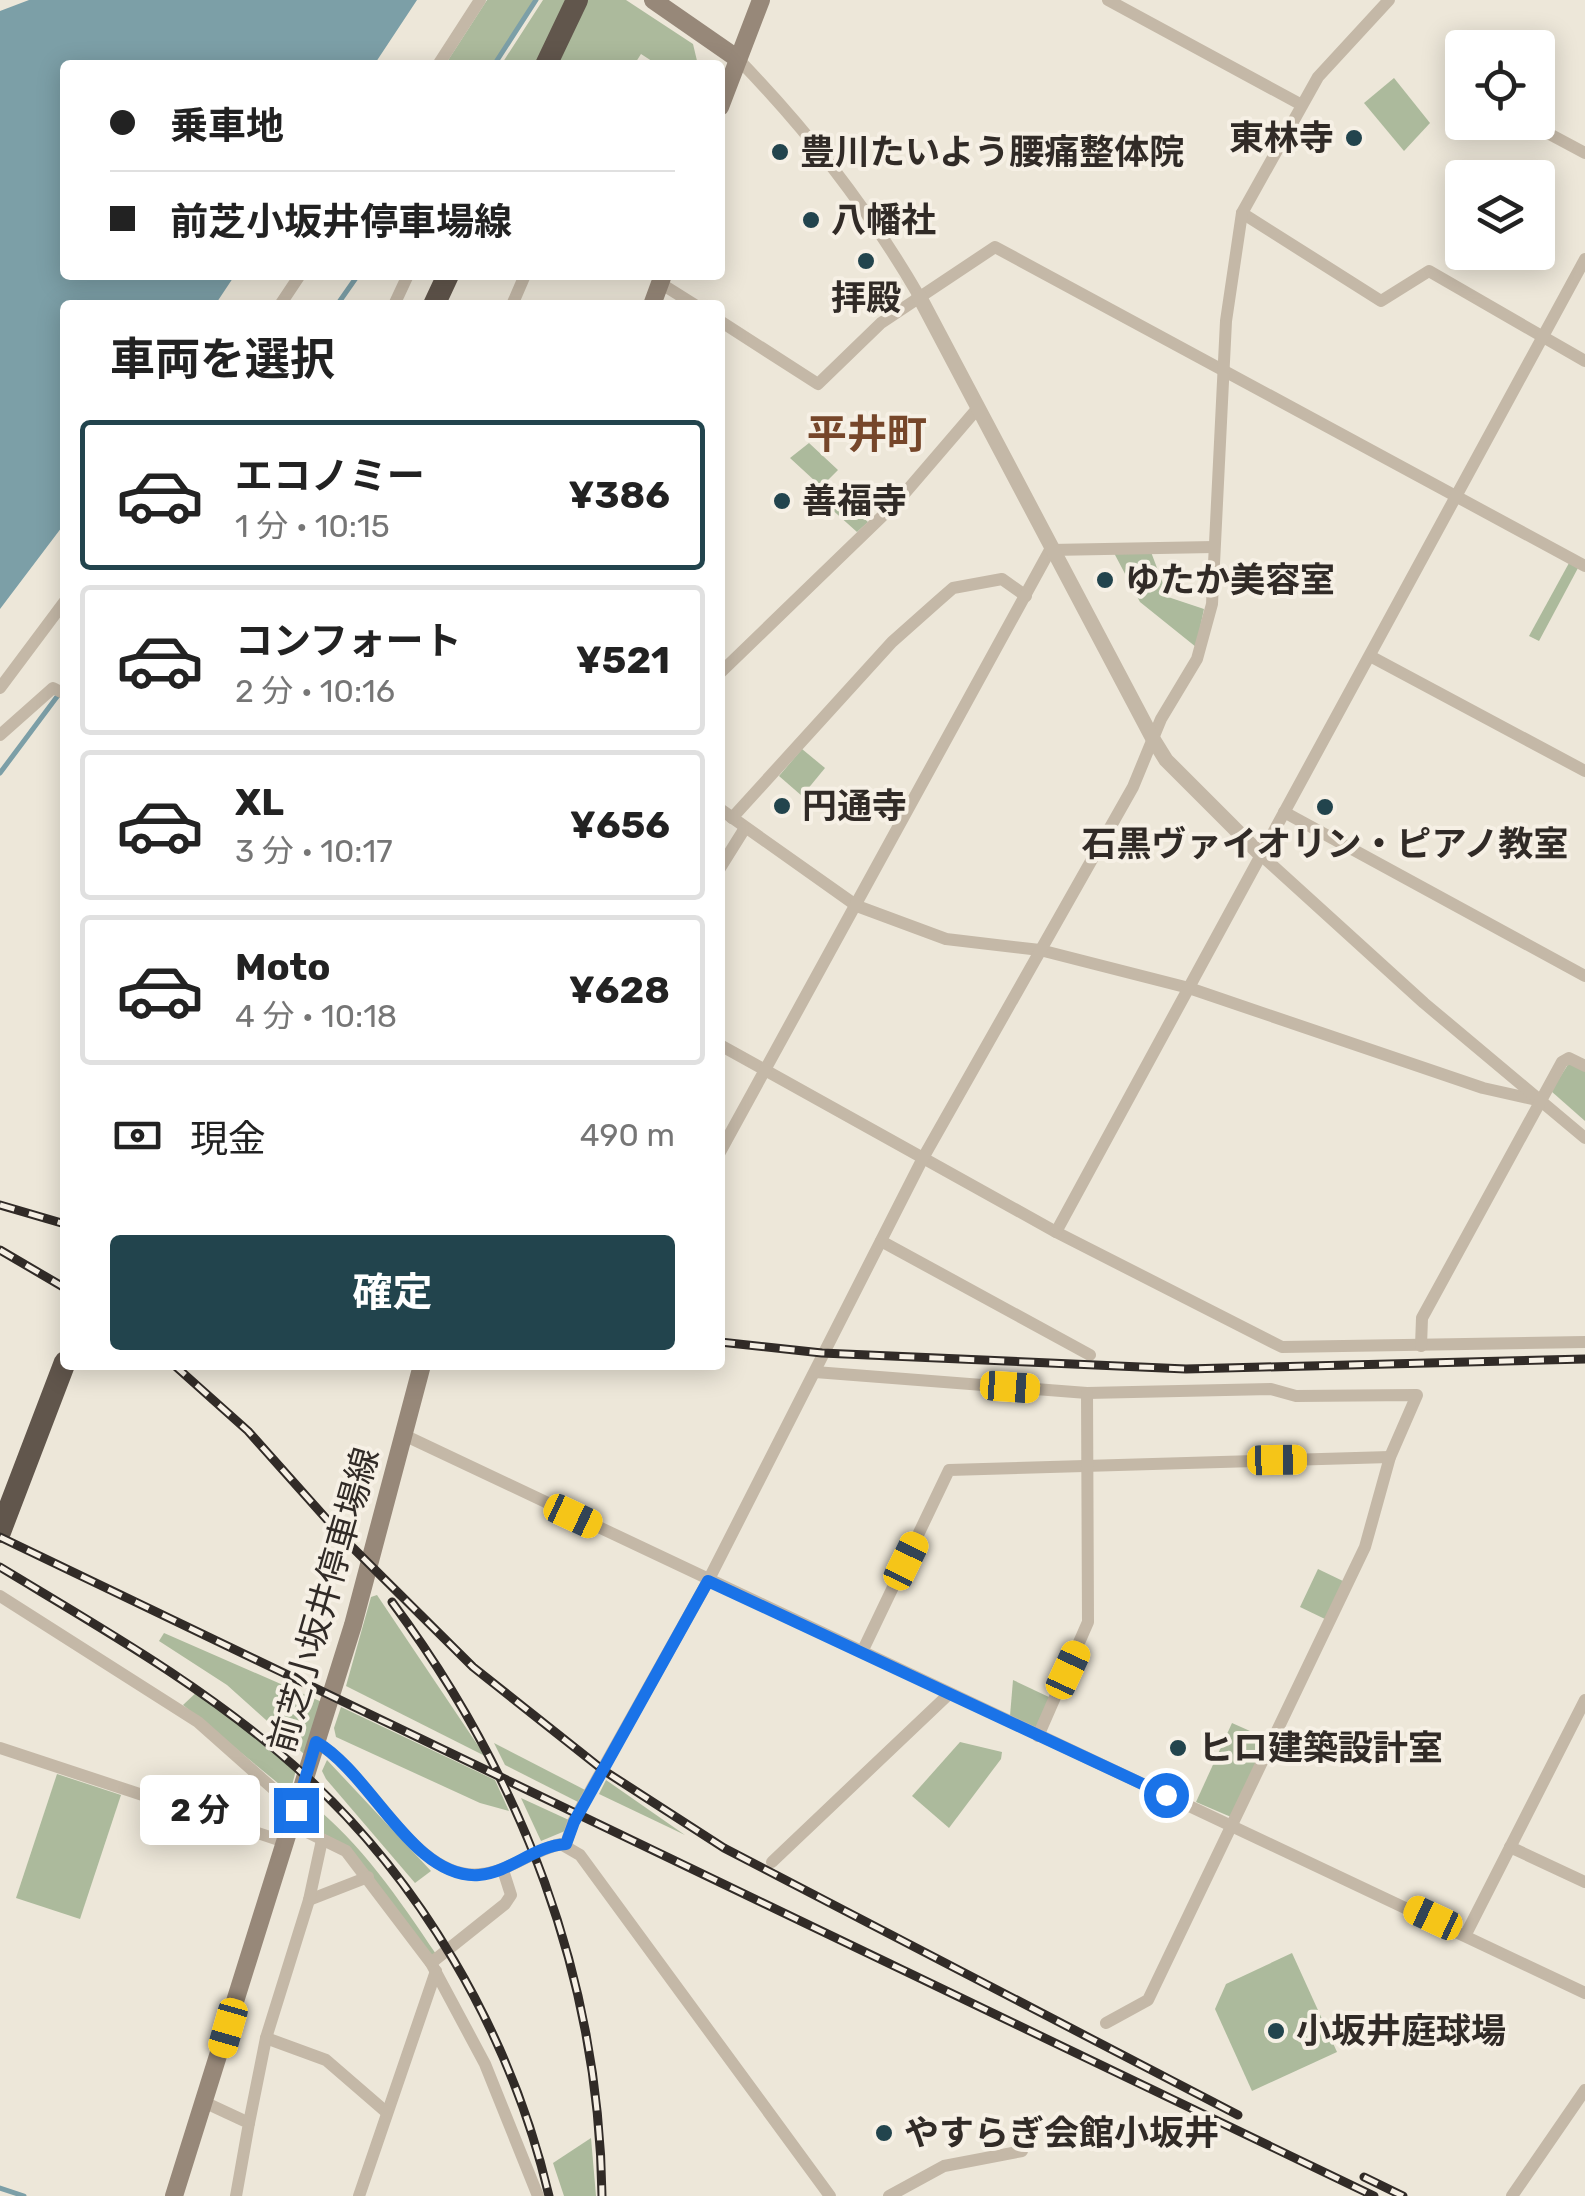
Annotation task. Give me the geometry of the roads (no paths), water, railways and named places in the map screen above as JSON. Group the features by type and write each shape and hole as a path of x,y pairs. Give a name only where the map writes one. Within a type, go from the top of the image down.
{"highway":[{"path":"548,60 576,0"},
{"path":"0,1532 62,1370"}],"main road":[{"path":"652,0 738,59"},
{"path":"725,94 762,0"},
{"name":"前芝小坂井停車場線","path":"174,2196 316,1742 406,1436 421,1370"}],"street":[{"path":"441,60 480,0"},
{"path":"1108,0 1300,104"},
{"path":"566,1844 574,1822 708,1581 923,1158 1133,787 1204,643 1212,604 1226,321 1242,213 1300,104 1388,0"},
{"path":"738,59 813,138 888,242 1166,760 1261,855 1424,1003 1585,1138"},
{"path":"1555,137 1585,154"},
{"path":"1242,213 1381,301 1429,271 1585,361"},
{"path":"725,324 818,384 882,323 995,247 1585,566"},
{"path":"1056,1232 1585,260"},
{"path":"663,280 688,300"},
{"path":"725,668 898,501 977,408"},
{"path":"1050,550 1214,547"},
{"path":"725,1143 1050,550"},
{"path":"1026,596 1002,580 953,588 892,642 726,813 857,906 946,940 1040,950 1189,988 1483,1088 1541,1101"},
{"path":"0,688 60,609"},
{"path":"1370,656 1585,771"},
{"path":"0,735 53,688 60,692"},
{"path":"1284,812 1585,976"},
{"path":"725,860 745,828"},
{"path":"725,1048 1056,1232 1282,1348 1585,1342"},
{"path":"1421,1346 1422,1318 1565,1059 1585,1066"},
{"path":"881,1241 1090,1355"},
{"path":"814,1372 1088,1393 1271,1389 1296,1396 1412,1393 1418,1401 1390,1457 1366,1547 1148,2000 1106,2024"},
{"path":"1038,1736 1088,1622 1088,1393"},
{"path":"406,1436 1585,1993"},
{"path":"862,1652 950,1470 1390,1457"},
{"path":"0,1596 198,1722 291,1825"},
{"path":"772,1862 949,1694"},
{"path":"1466,1934 1585,1700"},
{"path":"316,1742 342,1760 440,1868 464,1874 503,1870 535,1852 566,1844"},
{"path":"0,1748 291,1825 346,1851 433,1967 485,2064 535,2194"},
{"path":"236,2196 266,2038 322,1840"},
{"path":"566,1844 586,1863 830,2196"},
{"path":"1510,1847 1585,1882"},
{"path":"359,2196 433,1967 505,1904 511,1895 503,1870"},
{"path":"308,1900 368,1877"},
{"path":"266,2038 326,2060 385,2111"},
{"path":"1512,2196 1585,2090"},
{"path":"206,2103 248,2123"},
{"path":"889,2196 944,2166 1022,2151"}],"water":[{"path":"29,0 417,0 377,60 60,60 60,280 232,280 218,300 60,300 60,530 0,609 0,11"}],"waterway":[{"path":"497,60 536,0"},
{"path":"340,300 354,280"},
{"path":"0,773 60,693"},
{"path":"0,2188 24,2196"}],"railway":[{"path":"0,1205 60,1223"},
{"path":"0,1250 60,1285"},
{"path":"725,1343 822,1353 1186,1369 1585,1359"},
{"path":"180,1370 248,1431 347,1542 473,1667 603,1770 724,1848 1238,2115"},
{"path":"0,1537 1374,2196"},
{"path":"0,1567 223,1708 291,1763 380,1854 418,1905 484,2016 511,2075 549,2196"},
{"path":"392,1602 479,1738 515,1809 545,1882 569,1958 586,2035 597,2115 602,2196"},
{"path":"1364,2177 1403,2196"}],"place":[{"name":"東林寺","path":"1354,138"},
{"name":"豊川たいよう腰痛整体院","path":"780,152"},
{"name":"八幡社","path":"811,220"},
{"name":"拝殿","path":"866,261"},
{"name":"善福寺","path":"782,501"},
{"name":"ゆたか美容室","path":"1105,580"},
{"name":"円通寺","path":"782,806"},
{"name":"石黒ヴァイオリン・ピアノ教室","path":"1325,807"},
{"name":"ヒロ建築設計室","path":"1178,1748"},
{"name":"小坂井庭球場","path":"1276,2031"},
{"name":"やすらぎ会館小坂井","path":"884,2133"}],"district":[{"name":"平井町","path":"867,434"}]}
